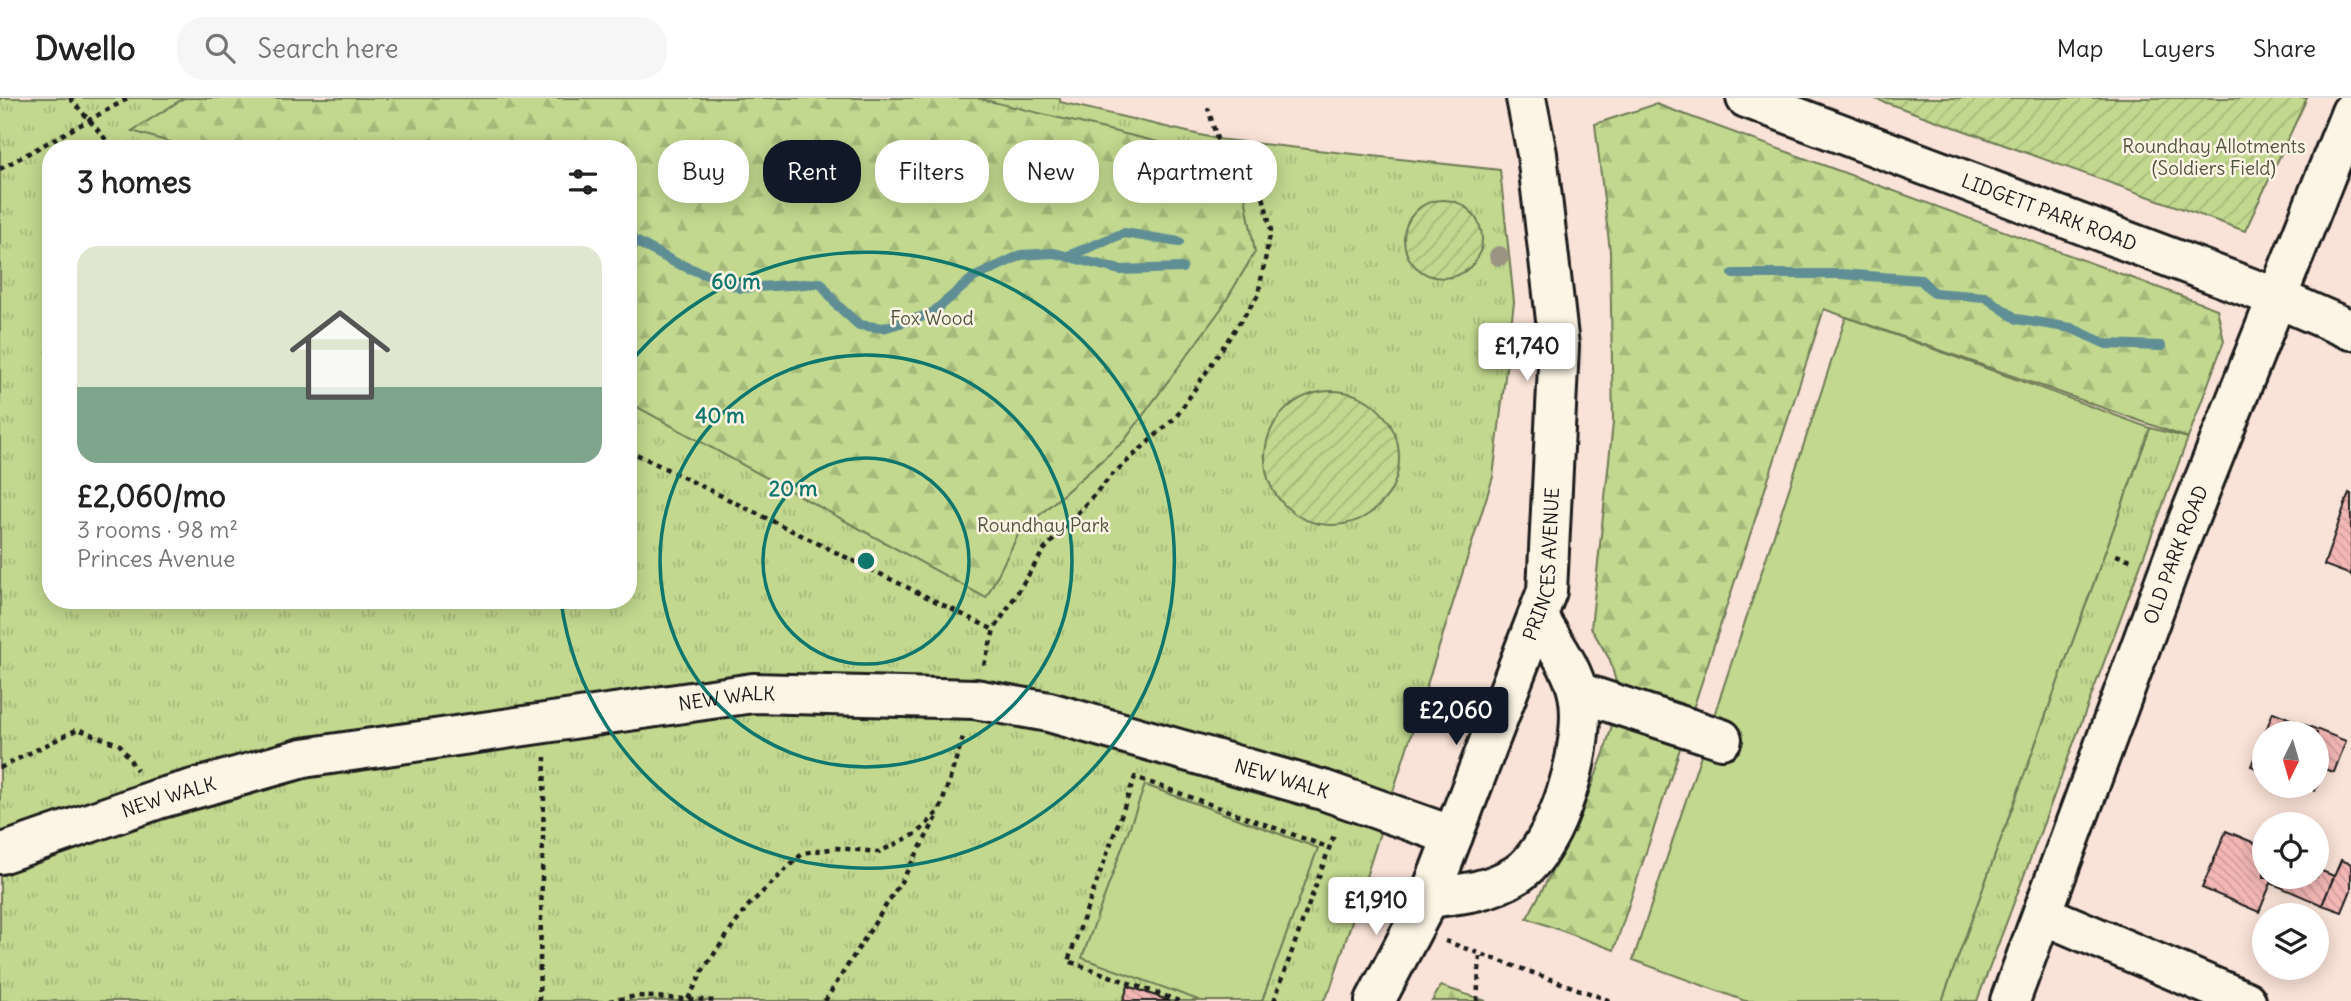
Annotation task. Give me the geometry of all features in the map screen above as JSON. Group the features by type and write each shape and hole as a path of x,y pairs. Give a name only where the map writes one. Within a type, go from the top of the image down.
{"street":[{"name":"PRINCES AVENUE","path":"1375,1001 1422,913 1539,618 1547,591 1559,346 1537,154 1526,98"},
{"name":"LIDGETT PARK ROAD","path":"1746,98 2275,297 2351,330"},
{"name":"OLD PARK ROAD","path":"2010,1001 2044,915 2174,556 2351,111"},
{"path":"1422,913 1484,891 1518,874 1546,841 1574,775 1581,725 1578,692 1539,618"},
{"path":"1578,692 1722,740"},
{"name":"NEW WALK","path":"0,854 158,799 303,758 753,693 975,699 1049,712 1323,790 1453,836"},
{"path":"2044,915 2246,1001"}],"path":[{"path":"70,98 107,140"},
{"path":"54,140 129,98"},
{"path":"825,1001 904,877 940,810 994,630 1044,550 1113,474 1176,417 1258,295 1272,230 1262,196 1248,166 1217,139 1208,108"},
{"path":"0,169 42,147"},
{"path":"637,454 994,630"},
{"path":"539,1001 546,722"},
{"path":"0,768 78,729 120,745 158,799"},
{"path":"1179,1001 1068,961 1135,777 1330,848 1274,1001"},
{"path":"688,999 705,967 747,907 803,853 837,848 879,852 918,833 940,810"},
{"path":"1422,913 1480,955 1611,1001"},
{"path":"1477,1001 1480,955"},
{"path":"609,1001 637,996 717,1001"}],"green space":[{"name":"Roundhay Park","path":"0,98 1060,98 1060,102 1226,140 1113,140 1113,203 1277,203 1277,146 1500,170 1514,302 1493,477 1330,990 1323,1001 0,1001"},
{"name":"Fox Wood","path":"184,98 977,98 1150,140 1113,140 1113,203 1246,203 1255,252 1221,309 1124,441 1019,533 986,598 637,407 637,140 162,140 132,131"},
{"name":"Roundhay Allotments (Soldiers Field)","path":"1873,98 2307,98 2245,231"},
{"path":"1656,104 2217,309 2224,341 2188,438 1824,309 1614,950 1527,918 1577,825 1604,753 1620,697 1610,660 1591,628 1613,423 1610,251 1595,124"},
{"path":"1443,200 1458,203 1471,211 1479,224 1482,239 1479,254 1471,267 1458,275 1443,278 1428,275 1415,267 1407,254 1404,239 1407,224 1415,211 1428,203"},
{"path":"1846,317 2150,428 1942,1001 1745,1001 1633,960"},
{"path":"1332,391 1357,396 1379,411 1394,433 1399,458 1394,483 1379,505 1357,520 1332,525 1307,520 1285,505 1270,483 1265,458 1270,433 1285,411 1307,396"},
{"path":"2150,428 2188,438 1977,1001 1942,1001"},
{"path":"1145,785 1318,848 1262,1001 1201,1001 1082,958"},
{"path":"1441,986 1486,1001 1432,1001"}],"building":[{"path":"2349,493 2351,494 2351,575 2324,565"},
{"path":"2273,712 2296,721 2270,721"},
{"path":"2329,734 2346,741 2334,772 2329,770"},
{"path":"2226,831 2252,842 2252,889 2269,889 2263,903 2252,903 2252,909 2202,888"},
{"path":"2341,860 2351,864 2351,890 2342,912 2329,907 2329,903 2323,903"},
{"path":"2329,874 2334,876 2329,888"},
{"path":"2285,889 2329,889 2323,903"},
{"path":"1128,986 1170,1001 1123,1001"}],"waterway":[{"path":"1068,256 1124,233 1179,242"},
{"path":"637,242 676,263 741,288 821,283 836,304 859,325 883,328 931,314 973,278 1021,255 1054,253 1120,270 1182,268"},
{"path":"1733,274 1841,274 1921,280 1934,293 1985,297 2017,319 2071,328 2106,344 2161,346"}]}
